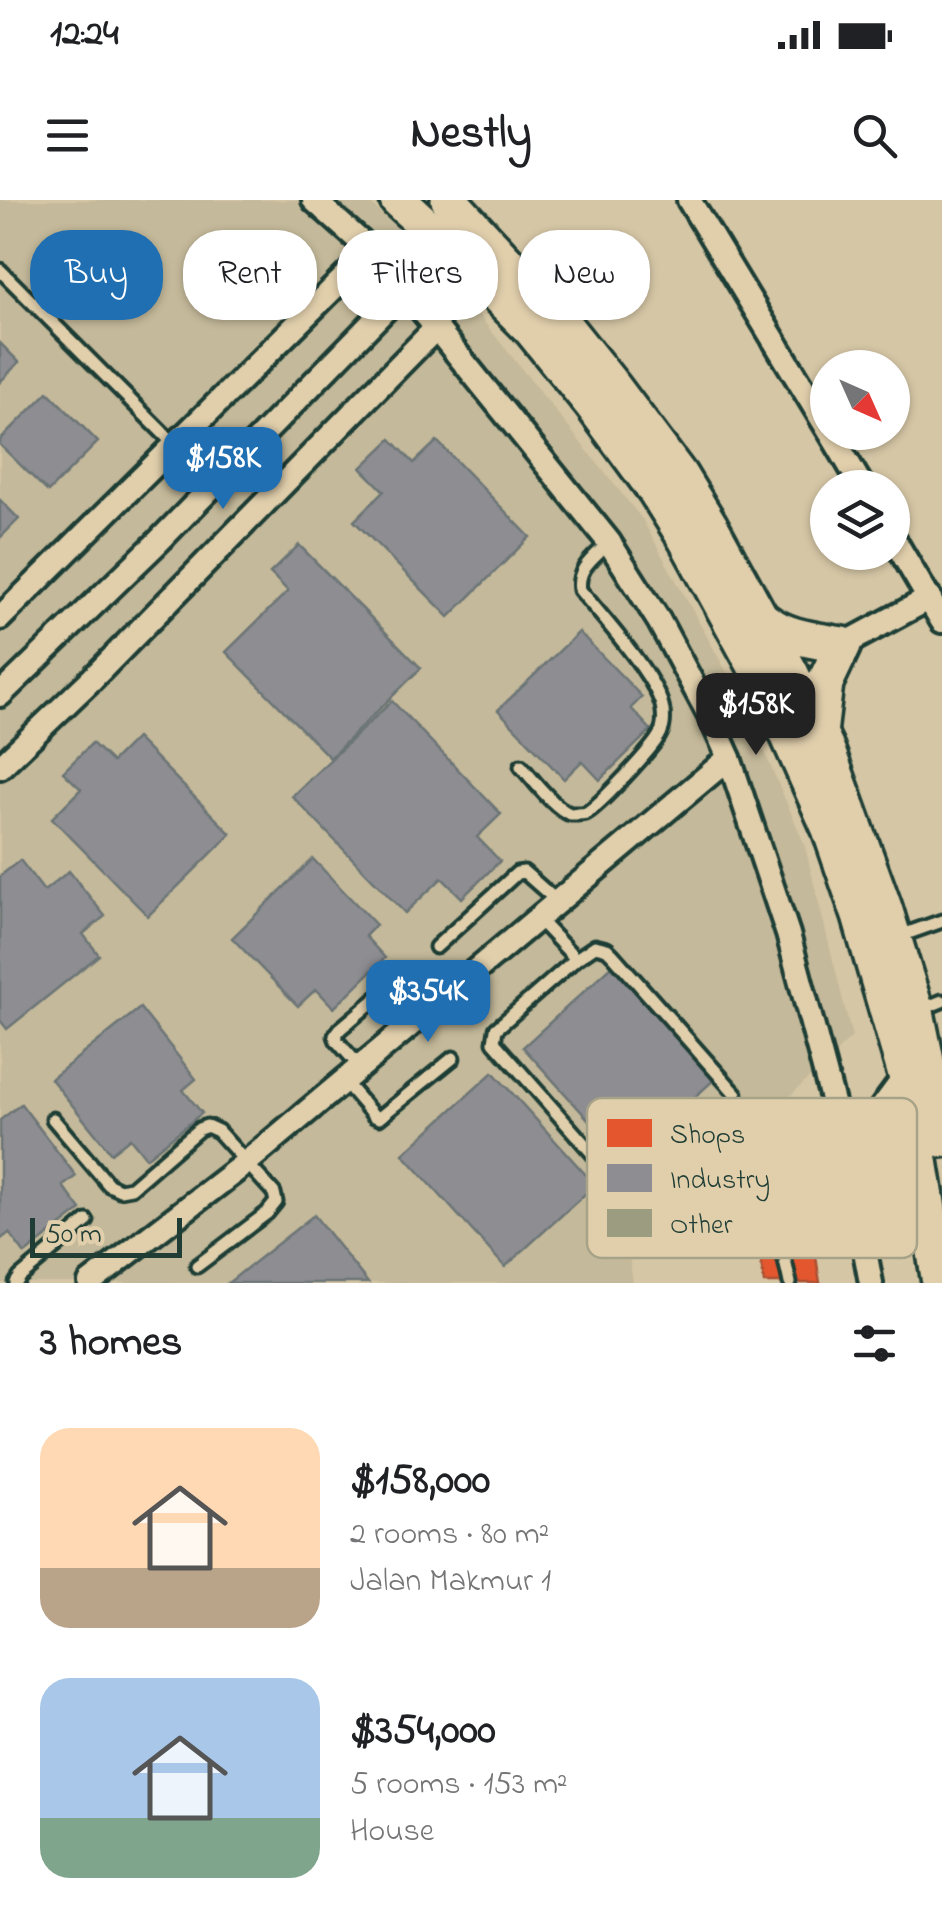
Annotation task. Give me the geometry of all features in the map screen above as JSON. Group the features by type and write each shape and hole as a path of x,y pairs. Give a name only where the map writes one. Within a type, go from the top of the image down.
{"main road":[{"path":"398,200 456,222 554,312 668,460 710,526 763,620 820,735 893,939 929,1006 942,1139"},
{"path":"456,222 544,345 656,490 767,687 830,830 860,916 910,1098"},
{"path":"763,620 791,636 842,645 825,682 820,735"},
{"path":"917,1142 940,1283"}],"street":[{"path":"314,200 348,230"},
{"path":"689,200 810,400"},
{"path":"0,618 337,285"},
{"path":"0,695 158,542 373,320"},
{"path":"431,320 610,542 660,621 713,722 729,758 788,934 832,1098"},
{"path":"0,767 92,679 437,327"},
{"path":"842,645 938,613 910,566"},
{"path":"90,1283 247,1162 729,758"},
{"path":"889,1098 906,1075"},
{"path":"866,1258 871,1283"}],"lane":[{"path":"0,270 176,446"},
{"path":"521,766 561,810 572,815 586,812 626,776 659,738 664,712 652,681 580,590 582,568 610,542"},
{"path":"436,947 517,873 530,875 558,902"},
{"path":"538,919 576,959"},
{"path":"893,939 942,922"},
{"path":"587,1147 494,1042 496,1029 596,946 607,949 736,1098"},
{"path":"409,971 336,1036 374,1116 379,1118 452,1058"},
{"path":"53,1119 109,1184 120,1190 132,1188 199,1129 207,1126 218,1130 274,1193 276,1202 196,1266"},
{"path":"16,1283 86,1221"},
{"path":"785,1258 790,1283"}],"shaded area":[{"path":"0,200 366,200 399,230 337,230 337,320 482,320 642,519 742,700 804,843 852,1037 788,1098 587,1098 587,1258 629,1258 633,1283 0,1283"}],"building: Shops":[{"path":"760,1258 816,1258 820,1283 764,1283"}],"building: Industry":[{"path":"0,343 19,362 0,382"},
{"path":"48,392 98,442 48,492 0,445 0,440"},
{"path":"391,439 414,463 437,441 530,537 449,617 354,521 384,491 361,468"},
{"path":"0,500 19,519 0,538"},
{"path":"299,545 421,668 330,758 226,652 288,591 270,573"},
{"path":"579,632 642,697 631,708 651,730 600,780 582,761 564,779 498,710"},
{"path":"392,701 501,814 477,837 500,861 462,898 442,878 405,913 292,796"},
{"path":"136,738 231,834 148,916 52,818 81,789 63,772 92,743 112,762"},
{"path":"313,859 376,925 365,936 385,958 334,1008 316,989 298,1006 232,938"},
{"path":"20,860 44,891 69,871 105,916 83,934 99,955 7,1029 0,1020 0,876"},
{"path":"613,965 715,1079 694,1098 587,1098 587,1118 523,1047"},
{"path":"140,1008 196,1079 183,1090 202,1113 146,1158 130,1138 111,1153 51,1079"},
{"path":"493,1072 587,1176 587,1192 505,1267 403,1154"},
{"path":"21,1104 76,1176 63,1186 81,1210 25,1254 9,1233 0,1240 0,1120"},
{"path":"314,1215 368,1283 228,1283"}]}
